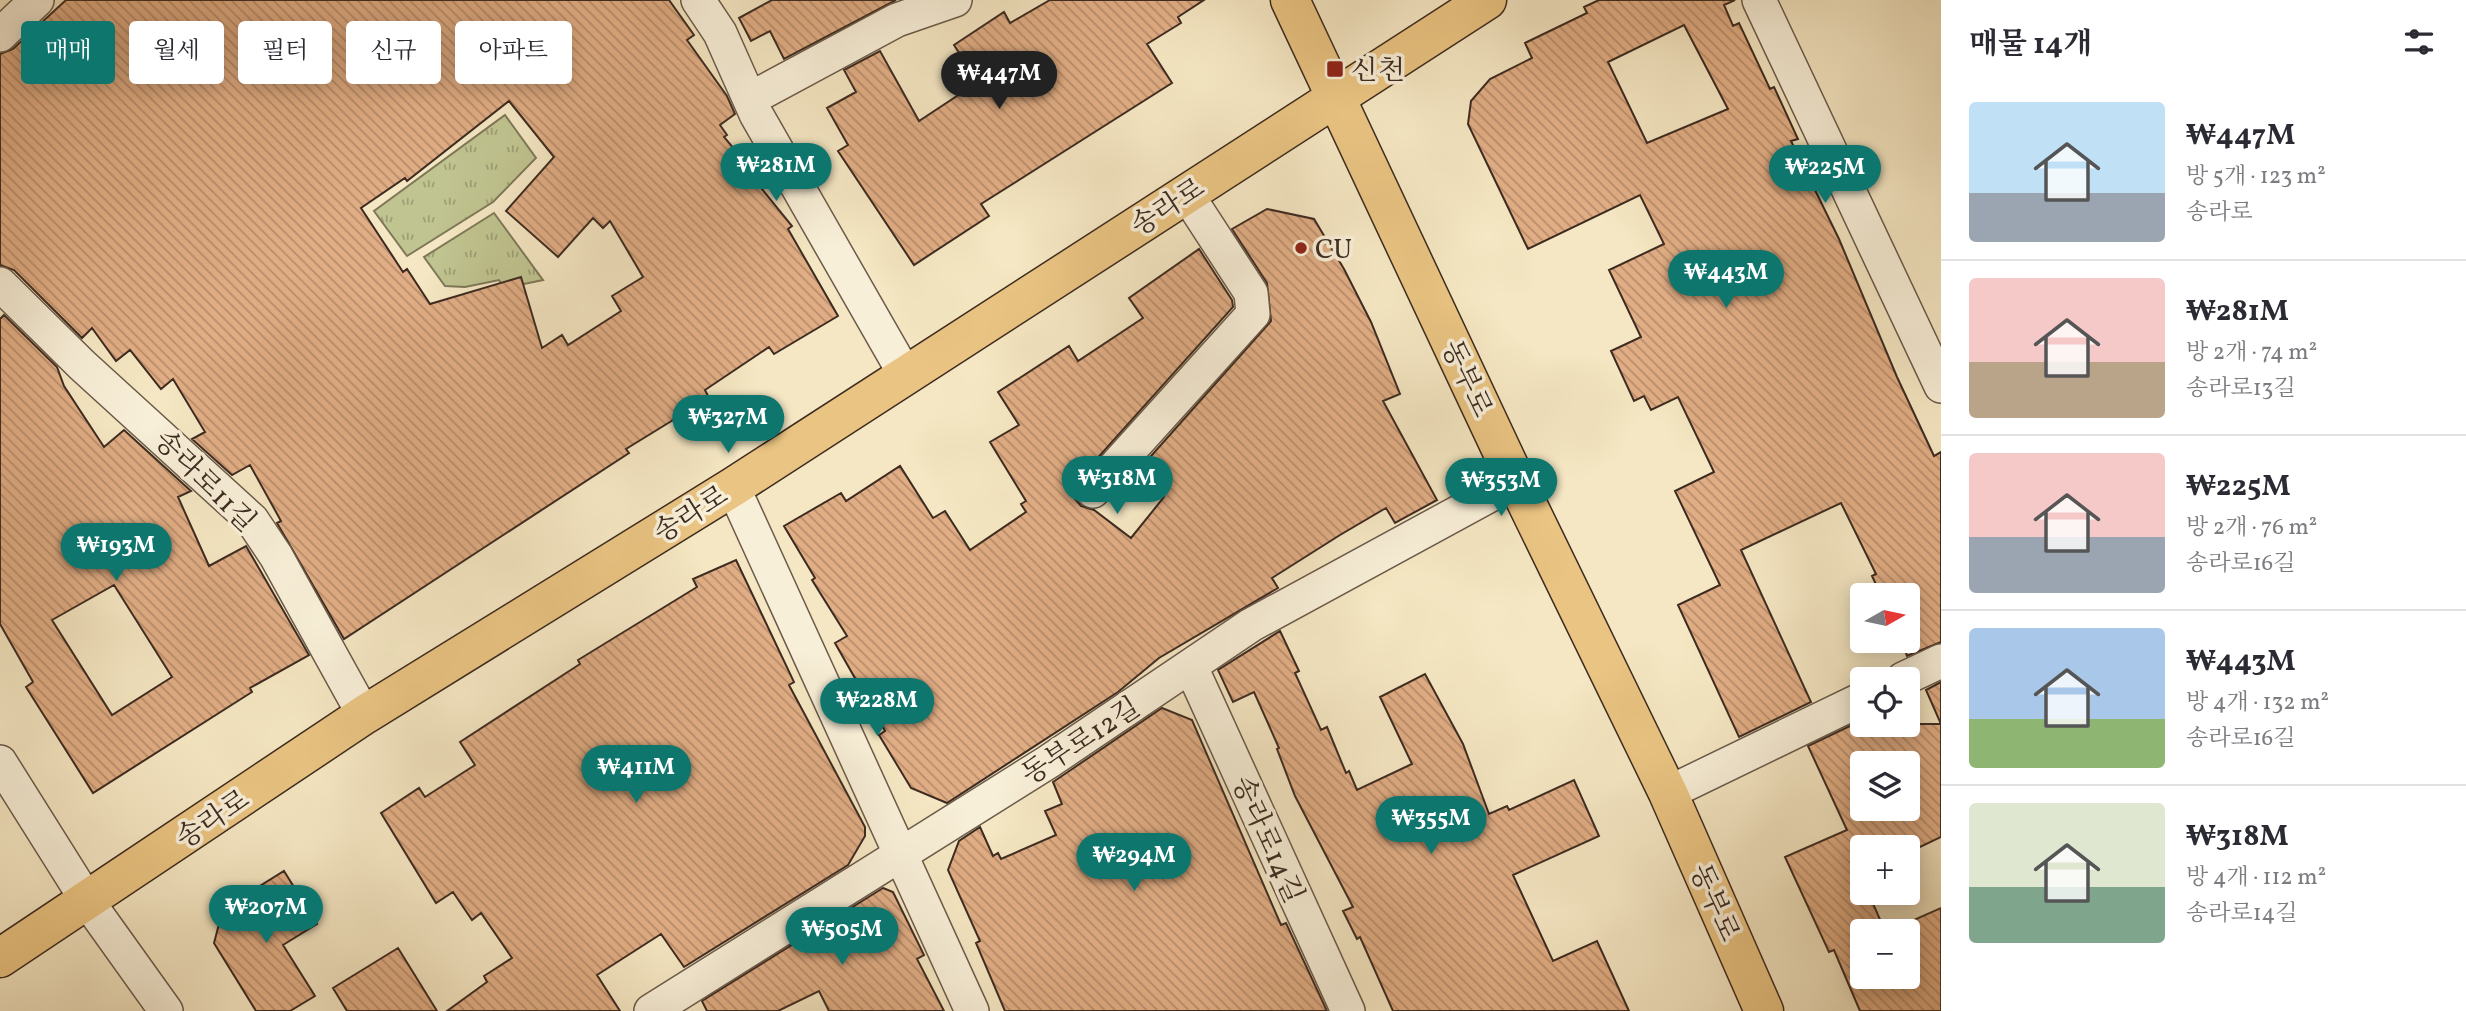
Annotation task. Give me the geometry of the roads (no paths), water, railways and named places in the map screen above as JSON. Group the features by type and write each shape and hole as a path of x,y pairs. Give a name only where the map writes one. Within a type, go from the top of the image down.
{"main road":[{"name":"동부로","path":"1290,0 1516,481 1668,793 1764,1011"},
{"name":"송라로","path":"0,958 88,902 364,715 733,487 1487,0"}],"street":[{"path":"0,35 37,0"},
{"path":"698,0 720,33 750,99 906,376"},
{"path":"750,99 897,20 955,0"},
{"path":"1759,0 1941,386"},
{"path":"1093,491 1253,314 1251,293 1186,193"},
{"name":"송라로11길","path":"0,284 82,365 252,520 276,556 364,715"},
{"name":"동부로12길","path":"651,1011 900,852 1048,762 1251,625 1516,481"},
{"path":"733,487 972,1011"},
{"path":"1920,671 1941,661"},
{"name":"송라로14길","path":"1191,667 1348,1011"},
{"path":"1668,793 1850,705"},
{"path":"0,762 88,902 166,1011"}],"place":[{"name":"신천","path":"1335,69"},
{"name":"CU","path":"1301,248"}]}
